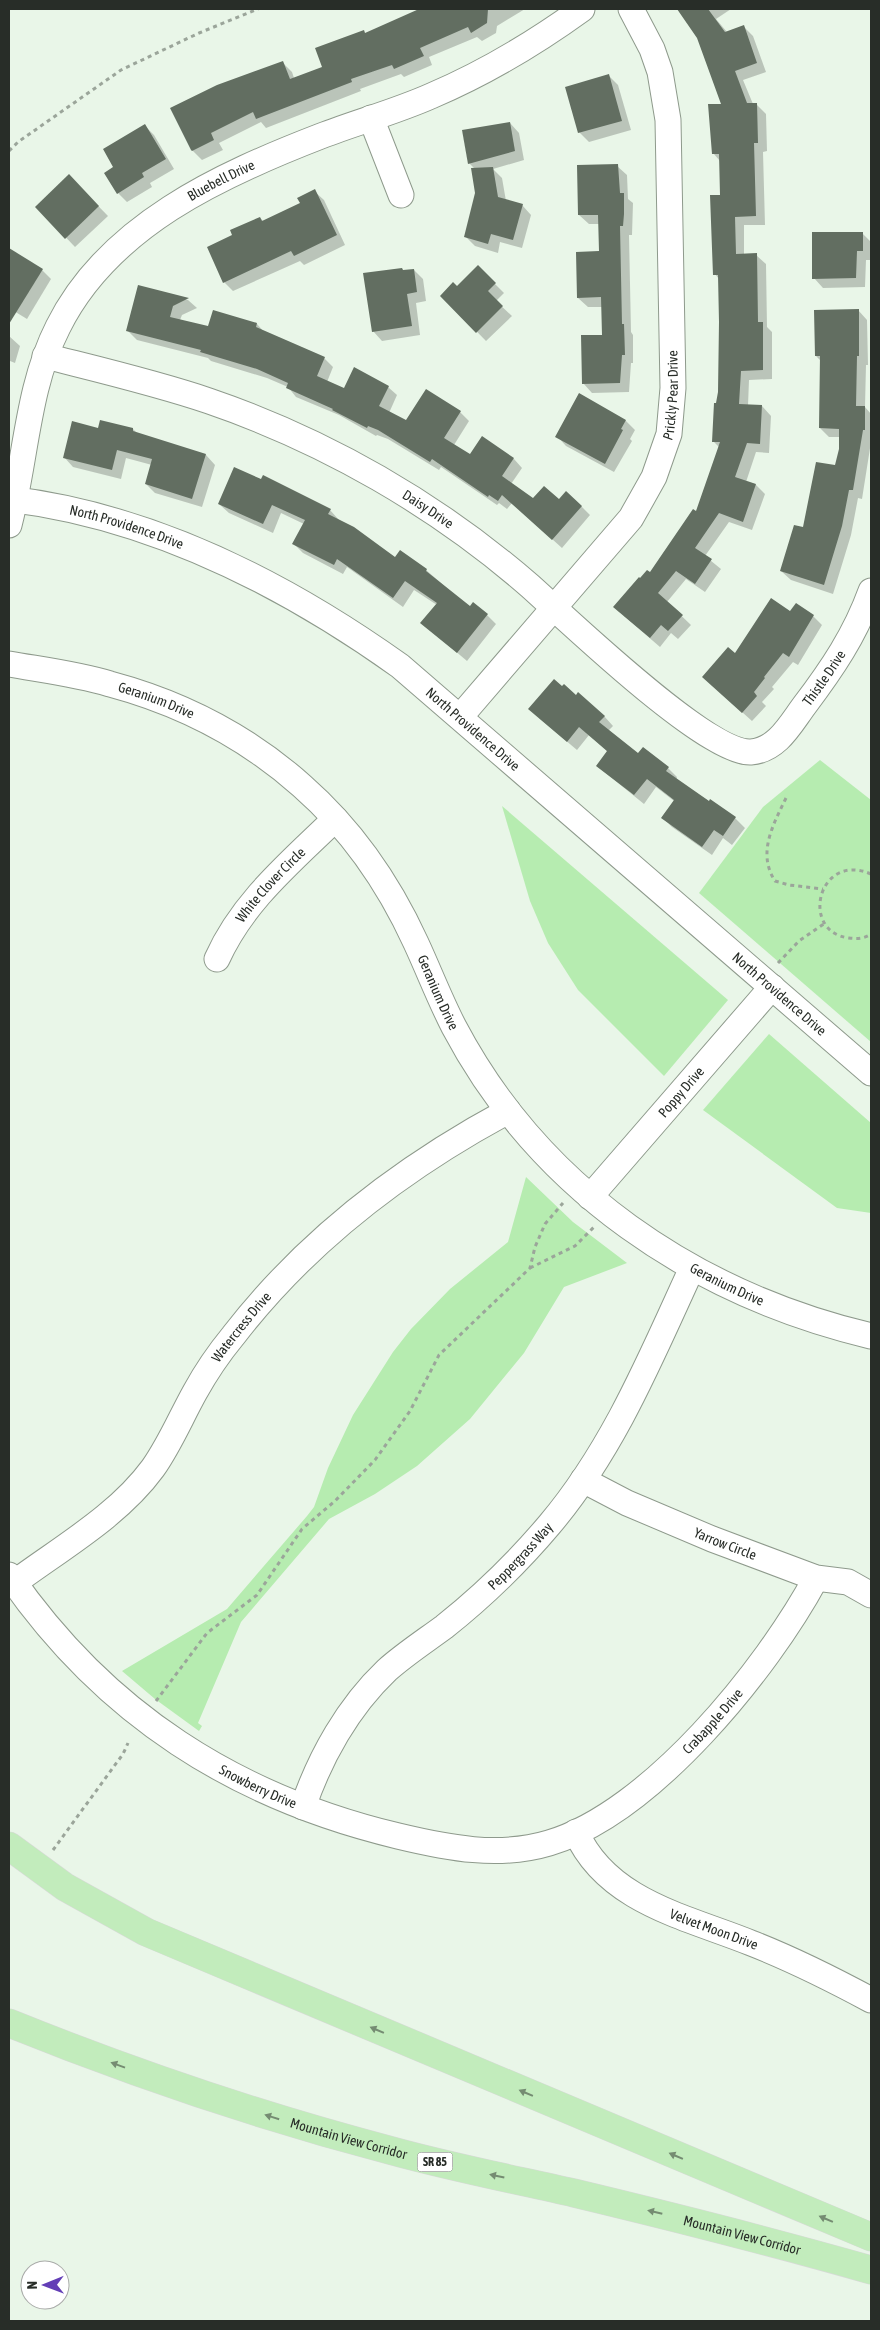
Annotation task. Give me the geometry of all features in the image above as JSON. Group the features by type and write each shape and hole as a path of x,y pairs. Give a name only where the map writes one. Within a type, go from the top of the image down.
{"highway":[{"path":"9,1846 65,1887 105,1911 172,1944 871,2237"},
{"name":"Mountain View Corridor","path":"9,2023 138,2073 305,2127 478,2172 708,2225 871,2270"}],"street":[{"name":"Bluebell Drive","path":"12,500 45,356 69,306 84,285 117,248 136,232 178,205 229,176 290,148 429,97 470,78 530,44 582,9"},
{"name":"Prickly Pear Drive","path":"460,717 631,518 644,498 663,455 672,411 668,120 663,88 652,49 631,9"},
{"path":"371,118 401,195"},
{"name":"Daisy Drive","path":"45,356 187,394 259,420 304,440 390,486 434,514 503,564 623,670 694,724 732,749 750,752 759,750"},
{"path":"9,525 12,500"},
{"name":"North Providence Drive","path":"12,500 67,510 152,534 243,571 316,610 363,639 400,666 774,976 871,1073"},
{"name":"Thistle Drive","path":"759,750 767,747 781,736 837,663 852,636 871,591"},
{"name":"Geranium Drive","path":"9,664 109,683 161,701 201,718 231,734 283,770 334,819 370,862 390,892 418,946 455,1029 486,1080 538,1146 590,1197 643,1238 692,1268 768,1304 810,1319 871,1336"},
{"name":"White Clover Circle","path":"217,959 233,927 254,898 334,819"},
{"name":"Poppy Drive","path":"590,1197 774,976"},
{"name":"Watercress Drive","path":"11,1579 110,1512 140,1484 163,1452 213,1362 264,1299 308,1252 388,1185 453,1142 508,1110"},
{"name":"Peppergrass Way","path":"303,1807 331,1745 374,1684 402,1657 444,1627 496,1582 550,1523 583,1480 630,1403 692,1268"},
{"name":"Yarrow Circle","path":"583,1480 673,1524 816,1578 848,1582 871,1595"},
{"name":"Crabapple Drive","path":"576,1832 604,1816 660,1773 720,1715 774,1647 816,1578"},
{"name":"Snowberry Drive","path":"11,1579 34,1610 89,1671 154,1727 189,1752 224,1771 303,1807 373,1830 468,1850 512,1851 532,1848 576,1832"},
{"name":"Velvet Moon Drive","path":"576,1832 599,1866 628,1891 644,1901 683,1919 752,1943 871,2000"}],"path":[{"path":"9,151 18,142 121,70 199,32 258,9"},
{"path":"786,798 769,833 766,852 768,870 775,881 789,885 823,889"},
{"path":"871,874 860,869 849,869 838,873 829,880 819,900 820,912 825,923 833,932 844,938 855,939 871,934"},
{"path":"774,976 782,957 825,923"},
{"path":"530,1268 535,1247 545,1224 565,1200"},
{"path":"154,1703 206,1633 257,1595 302,1529 335,1501 375,1460 410,1411 439,1356 530,1268 575,1246 595,1226"},
{"path":"52,1850 124,1754 128,1743"}],"green space":[{"path":"820,760 871,800 871,1042 699,893 763,807"},
{"path":"502,806 728,1000 664,1076 578,990 548,943 530,901"},
{"path":"769,1034 871,1123 871,1213 837,1208 703,1110"},
{"path":"526,1177 573,1222 627,1263 564,1287 524,1353 470,1419 417,1466 375,1494 329,1519 241,1622 198,1723 202,1726 199,1731 155,1699 122,1671 227,1609 307,1516 314,1507 328,1468 353,1415 393,1352 411,1329 450,1289 508,1242"}],"building":[{"path":"419,9 488,9 487,23 471,33 468,27 420,48 424,56 394,69 392,65 351,79 352,82 256,119 253,112 211,133 214,140 191,150 170,108 217,85 283,61 290,79 322,67 315,48 364,30 365,33"},
{"path":"677,9 708,9 725,32 744,25 757,63 735,71 747,103 757,103 758,143 754,143 756,216 735,217 736,254 757,253 758,322 763,322 763,370 741,371 739,404 762,405 760,444 747,443 735,477 756,484 743,522 719,513 695,548 712,559 695,584 676,571 658,593 683,615 668,631 661,625 650,638 613,607 639,577 647,570 650,572 693,509 696,511 720,442 712,442 714,403 716,403 718,392 719,322 718,275 713,275 710,195 720,195 719,154 712,154 708,104 721,104 697,38"},
{"path":"609,74 622,121 578,133 565,87"},
{"path":"510,122 515,151 468,164 462,130"},
{"path":"145,124 166,159 142,173 144,177 117,194 104,173 113,167 103,149"},
{"path":"618,164 620,193 624,193 623,226 620,226 622,324 624,324 625,355 622,355 620,383 582,384 581,335 602,335 601,297 577,298 576,252 599,251 598,215 578,215 577,165"},
{"path":"493,167 498,197 523,204 513,240 491,234 488,244 464,237 475,193 471,168"},
{"path":"69,174 99,206 65,239 35,207"},
{"path":"315,189 337,235 294,256 291,251 223,283 207,247 232,235 230,230 260,217 262,221 300,203 297,198"},
{"path":"812,232 863,232 863,251 857,251 856,278 812,279"},
{"path":"9,248 43,269 9,324"},
{"path":"478,265 496,283 488,291 503,306 476,333 440,296 453,282 457,286"},
{"path":"402,268 403,270 414,269 417,292 407,294 412,326 372,332 363,273"},
{"path":"138,285 189,298 173,306 170,317 208,326 213,310 257,323 256,327 325,357 317,376 344,388 354,367 389,386 379,406 406,420 426,389 461,411 444,438 470,454 482,436 514,458 502,476 533,498 544,486 559,499 566,491 582,506 552,540 502,495 498,501 489,495 488,497 432,459 430,462 378,430 368,426 367,428 333,409 286,388 288,383 257,369 200,352 201,350 126,331"},
{"path":"859,309 856,406 865,406 865,430 863,430 853,490 849,490 842,526 824,585 780,571 794,525 803,527 816,462 835,465 839,449 839,429 819,428 820,356 815,356 814,310"},
{"path":"579,393 626,420 621,429 623,430 605,464 555,437"},
{"path":"100,420 133,428 133,431 206,454 192,499 145,484 152,459 117,450 112,470 63,458 72,421 98,428"},
{"path":"234,467 261,479 263,475 331,509 328,514 354,527 395,557 400,550 427,569 426,571 470,606 473,602 488,614 457,653 420,623 437,603 405,581 393,598 337,559 334,565 292,544 305,520 272,505 263,524 218,504"},
{"path":"771,598 790,611 796,603 814,615 789,657 783,653 754,692 757,696 742,713 702,677 728,647 735,653"},
{"path":"554,679 562,686 564,684 576,695 578,692 605,716 599,722 638,753 643,747 669,767 666,771 736,817 723,836 714,830 702,847 661,818 674,800 647,779 634,795 596,766 607,751 579,727 567,742 528,709"}]}
